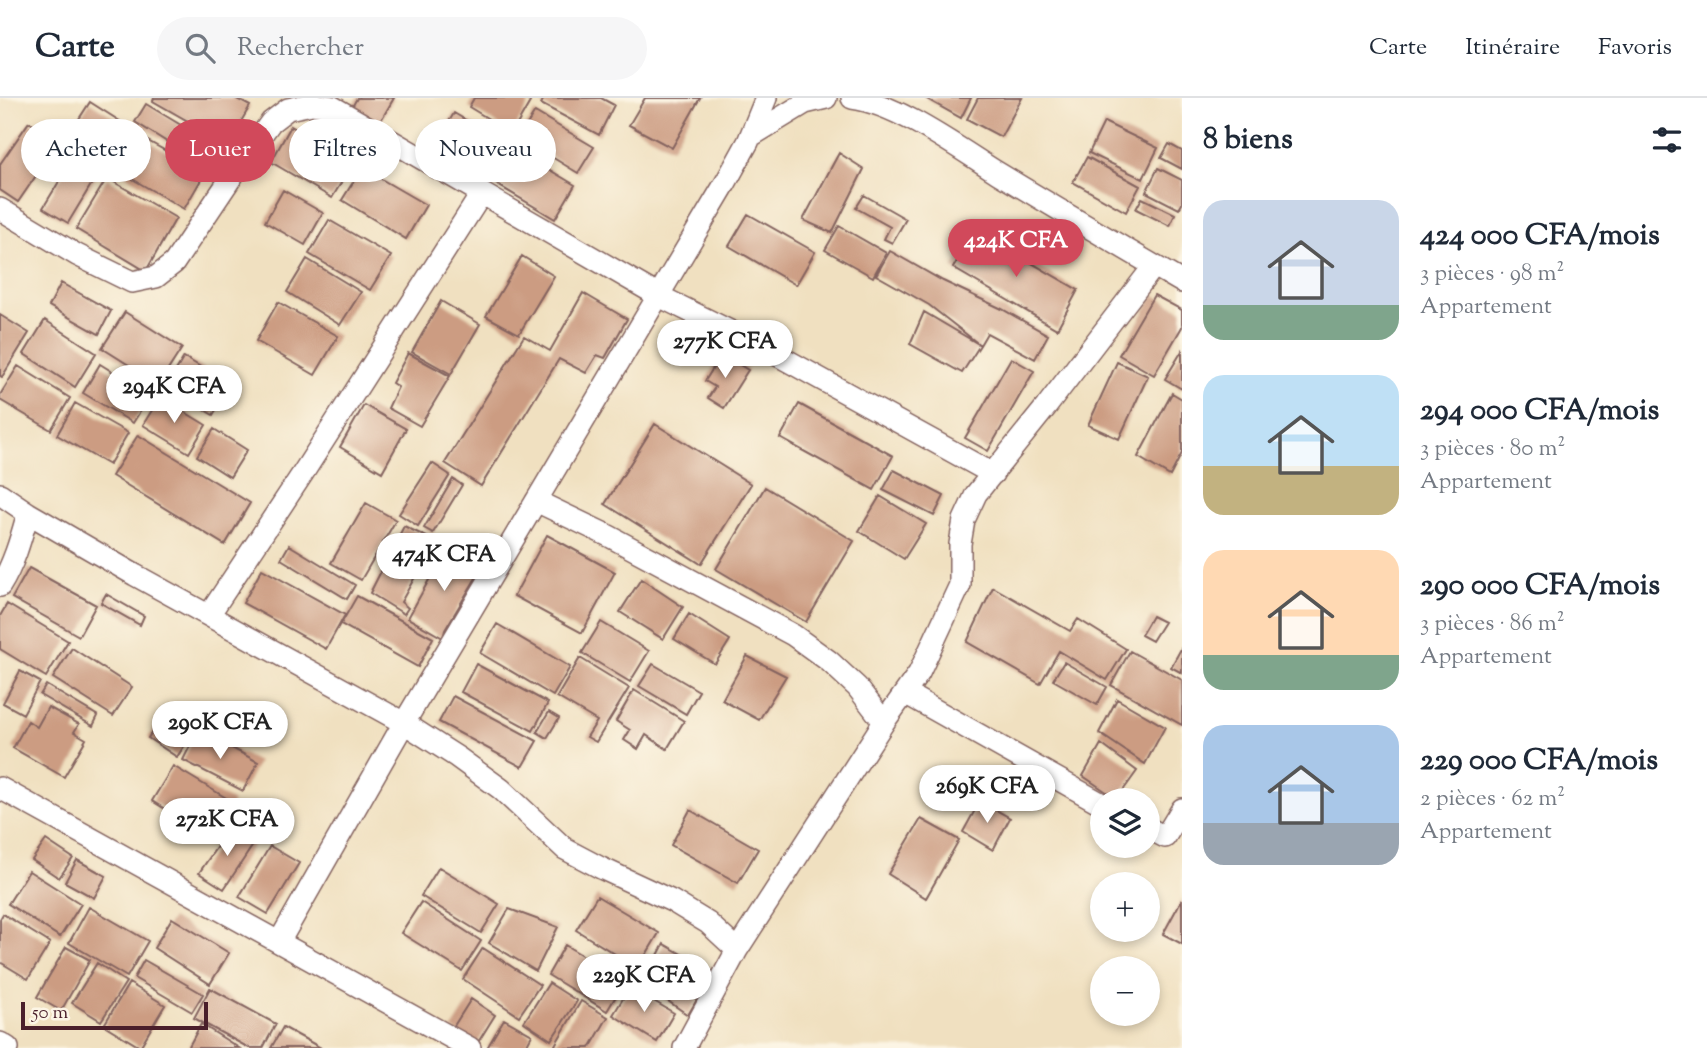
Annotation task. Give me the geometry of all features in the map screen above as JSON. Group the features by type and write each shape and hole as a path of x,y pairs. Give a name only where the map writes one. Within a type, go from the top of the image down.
{"street":[{"path":"279,942 404,723 726,182 751,136 766,98"},
{"path":"751,136 805,103 826,98"},
{"path":"852,98 865,100 907,117 1182,282"},
{"path":"0,209 77,255 132,282 156,277 174,263 271,122 288,109 312,104 333,107 659,296 770,351 993,474"},
{"path":"209,615 482,193"},
{"path":"684,1048 737,950 884,722 919,673 960,585 960,544 964,520 976,494 1154,266"},
{"path":"0,494 28,513 404,723 501,789 565,849 601,869 673,901 708,923 737,950"},
{"path":"536,501 609,536 793,635 829,661 857,687 884,722"},
{"path":"0,586 7,574 28,513"},
{"path":"905,693 1090,797"},
{"path":"0,788 470,1048"},
{"path":"1160,834 1165,837 1182,809"},
{"path":"0,1043 8,1048"}],"building":[{"path":"154,98 235,98 250,106 242,119 184,119 153,101"},
{"path":"357,98 394,98 382,119 374,119 352,107"},
{"path":"474,98 523,98 530,102 520,119 489,119 469,107"},
{"path":"544,98 601,98 614,105 599,135 541,104"},
{"path":"645,98 700,98 672,148 629,125"},
{"path":"925,98 971,98 961,118"},
{"path":"978,98 1022,98 1001,137 967,119"},
{"path":"90,102 117,119 79,119"},
{"path":"146,104 171,119 165,119 165,141 151,132 151,119 137,119"},
{"path":"535,112 547,119 531,119"},
{"path":"454,113 464,119 450,119"},
{"path":"1104,122 1158,148 1143,179 1089,153"},
{"path":"556,124 594,147 578,173 556,160"},
{"path":"289,130 289,173 275,164 275,155"},
{"path":"21,134 21,182 32,182 18,202 0,190 0,164"},
{"path":"151,143 165,151 165,182 200,182 184,209 138,182 151,182"},
{"path":"1169,144 1182,151 1182,169 1161,158"},
{"path":"839,153 864,169 832,233 803,220"},
{"path":"1087,157 1140,186 1126,212 1073,182"},
{"path":"1158,168 1182,180 1182,204 1179,209 1146,192"},
{"path":"556,174 575,185 555,219 493,182 556,182"},
{"path":"59,182 93,182 68,223 43,208"},
{"path":"105,182 114,182 176,218 146,271 76,229"},
{"path":"305,182 342,182 332,198"},
{"path":"353,182 386,182 426,205 406,239 342,200"},
{"path":"283,190 323,213 305,245 265,222"},
{"path":"864,195 906,219 892,243 884,239 890,227 856,208"},
{"path":"1142,198 1175,214 1170,226 1136,209"},
{"path":"748,214 815,252 796,285 729,246"},
{"path":"329,220 391,256 370,290 309,254"},
{"path":"839,226 886,253 873,277 825,250"},
{"path":"975,230 1078,290 1057,329 953,268"},
{"path":"890,251 1048,335 1035,359 987,333 980,345 929,305 876,275"},
{"path":"522,256 554,276 519,334 486,316"},
{"path":"307,259 361,292 340,325 287,292"},
{"path":"61,283 111,311 99,334 49,306"},
{"path":"583,293 627,319 605,358 597,355 586,373 559,359 481,486 445,463 524,336 550,351"},
{"path":"1154,295 1182,310 1182,327 1154,375 1119,355"},
{"path":"441,301 480,324 451,374 412,352"},
{"path":"278,302 338,336 315,375 256,341"},
{"path":"125,312 182,348 159,384 102,348"},
{"path":"924,312 980,345 962,373 910,344"},
{"path":"0,315 29,333 2,377 0,376"},
{"path":"45,320 96,353 75,387 24,354"},
{"path":"1182,351 1182,389 1165,379"},
{"path":"408,353 450,376 420,426 388,408 398,387 392,383"},
{"path":"722,354 748,370 724,408 708,398 715,387 705,381"},
{"path":"184,357 231,385 213,415 166,387"},
{"path":"1011,358 1034,371 988,451 965,438"},
{"path":"1117,362 1148,376 1119,439 1088,425"},
{"path":"100,364 150,395 133,423 83,393"},
{"path":"18,366 70,398 51,430 0,400 0,395"},
{"path":"1172,393 1182,399 1182,453 1170,476 1138,457"},
{"path":"160,397 206,425 189,453 143,425"},
{"path":"75,403 128,433 109,465 57,435"},
{"path":"799,404 893,456 874,490 780,438"},
{"path":"364,405 406,429 382,472 340,447"},
{"path":"655,424 751,484 701,564 605,504"},
{"path":"214,429 247,450 230,477 197,456"},
{"path":"138,435 250,503 225,545 112,476"},
{"path":"432,463 450,475 418,526 399,514"},
{"path":"894,470 944,496 934,516 883,490"},
{"path":"453,479 462,485 433,533 424,528"},
{"path":"765,487 854,541 806,622 716,569"},
{"path":"880,496 926,524 904,559 859,531"},
{"path":"366,503 396,520 361,580 331,563"},
{"path":"404,526 435,541 401,602 408,608 404,614 370,593"},
{"path":"547,535 615,572 582,633 514,596"},
{"path":"289,545 355,585 347,599 281,559"},
{"path":"446,549 480,571 445,630 443,638 408,618"},
{"path":"29,568 96,605 79,636 12,598"},
{"path":"262,569 345,615 326,649 243,603"},
{"path":"641,579 683,607 663,639 620,612"},
{"path":"993,587 1070,631 1078,619 1126,649 1107,680 1059,651 1040,684 967,642"},
{"path":"106,594 144,616 140,625 101,603"},
{"path":"357,596 433,638 418,667 341,624"},
{"path":"7,604 68,641 46,677 0,649 0,616"},
{"path":"689,614 730,640 715,664 674,639"},
{"path":"1152,616 1164,622 1152,641 1141,635"},
{"path":"601,622 649,651 630,682 582,653"},
{"path":"497,624 570,667 553,696 480,653"},
{"path":"1182,647 1182,673 1171,667"},
{"path":"72,648 132,687 113,716 53,678"},
{"path":"1130,651 1182,680 1182,725 1111,685"},
{"path":"747,656 786,676 759,720 722,700"},
{"path":"580,658 629,688 596,742 587,737 597,721 557,697"},
{"path":"1064,662 1107,687 1097,705 1053,680"},
{"path":"476,664 548,703 533,731 461,692"},
{"path":"653,664 699,691 686,714 639,686"},
{"path":"20,671 40,682 23,714 3,703"},
{"path":"46,685 98,716 93,726 40,695"},
{"path":"634,690 684,721 667,749 646,735 638,749 624,740 630,730 616,721"},
{"path":"453,696 537,741 522,767 439,722"},
{"path":"1117,699 1165,727 1145,764 1099,733"},
{"path":"48,707 79,724 74,732 86,739 64,777 13,748 28,721 37,727"},
{"path":"549,712 559,718 547,738 537,732"},
{"path":"164,713 193,732 177,757 148,738"},
{"path":"198,730 258,762 243,791 183,760"},
{"path":"1101,744 1137,771 1125,788 1101,788 1083,776"},
{"path":"173,766 233,802 212,838 152,801"},
{"path":"980,801 1010,818 993,850 963,832"},
{"path":"690,810 758,849 738,883 671,845"},
{"path":"921,819 959,840 926,898 888,874"},
{"path":"231,826 255,842 224,889 199,873"},
{"path":"46,840 73,858 59,878 32,860"},
{"path":"270,846 299,863 268,914 239,897"},
{"path":"77,860 106,876 94,898 65,882"},
{"path":"439,867 499,904 481,933 421,896"},
{"path":"29,871 81,904 60,937 8,904"},
{"path":"597,896 659,933 638,968 576,930"},
{"path":"1182,899 1182,944 1163,934"},
{"path":"421,902 481,941 462,971 401,933"},
{"path":"89,907 148,941 127,977 69,943"},
{"path":"509,909 558,927 536,971 489,943"},
{"path":"3,914 50,943 28,979 0,962 0,919"},
{"path":"172,918 229,953 210,984 154,948"},
{"path":"664,944 713,972 688,1015 661,996 665,985 648,974"},
{"path":"565,945 625,981 607,1011 548,975"},
{"path":"66,947 90,960 61,1011 37,997"},
{"path":"483,948 540,985 519,1016 463,979"},
{"path":"144,960 203,994 192,1012 134,978"},
{"path":"97,963 126,982 101,1021 72,1003"},
{"path":"129,983 165,1005 140,1047 104,1025"},
{"path":"549,983 577,1001 551,1040 524,1022"},
{"path":"630,987 674,1013 657,1042 613,1015"},
{"path":"210,988 276,1024 263,1048 249,1048 194,1018"},
{"path":"471,999 495,1015 477,1044 452,1029"},
{"path":"581,1001 608,1017 590,1048 559,1048 555,1045"},
{"path":"504,1019 532,1035 525,1048 487,1048"},
{"path":"201,1024 239,1048 188,1048"},
{"path":"283,1027 321,1048 271,1048"}]}
